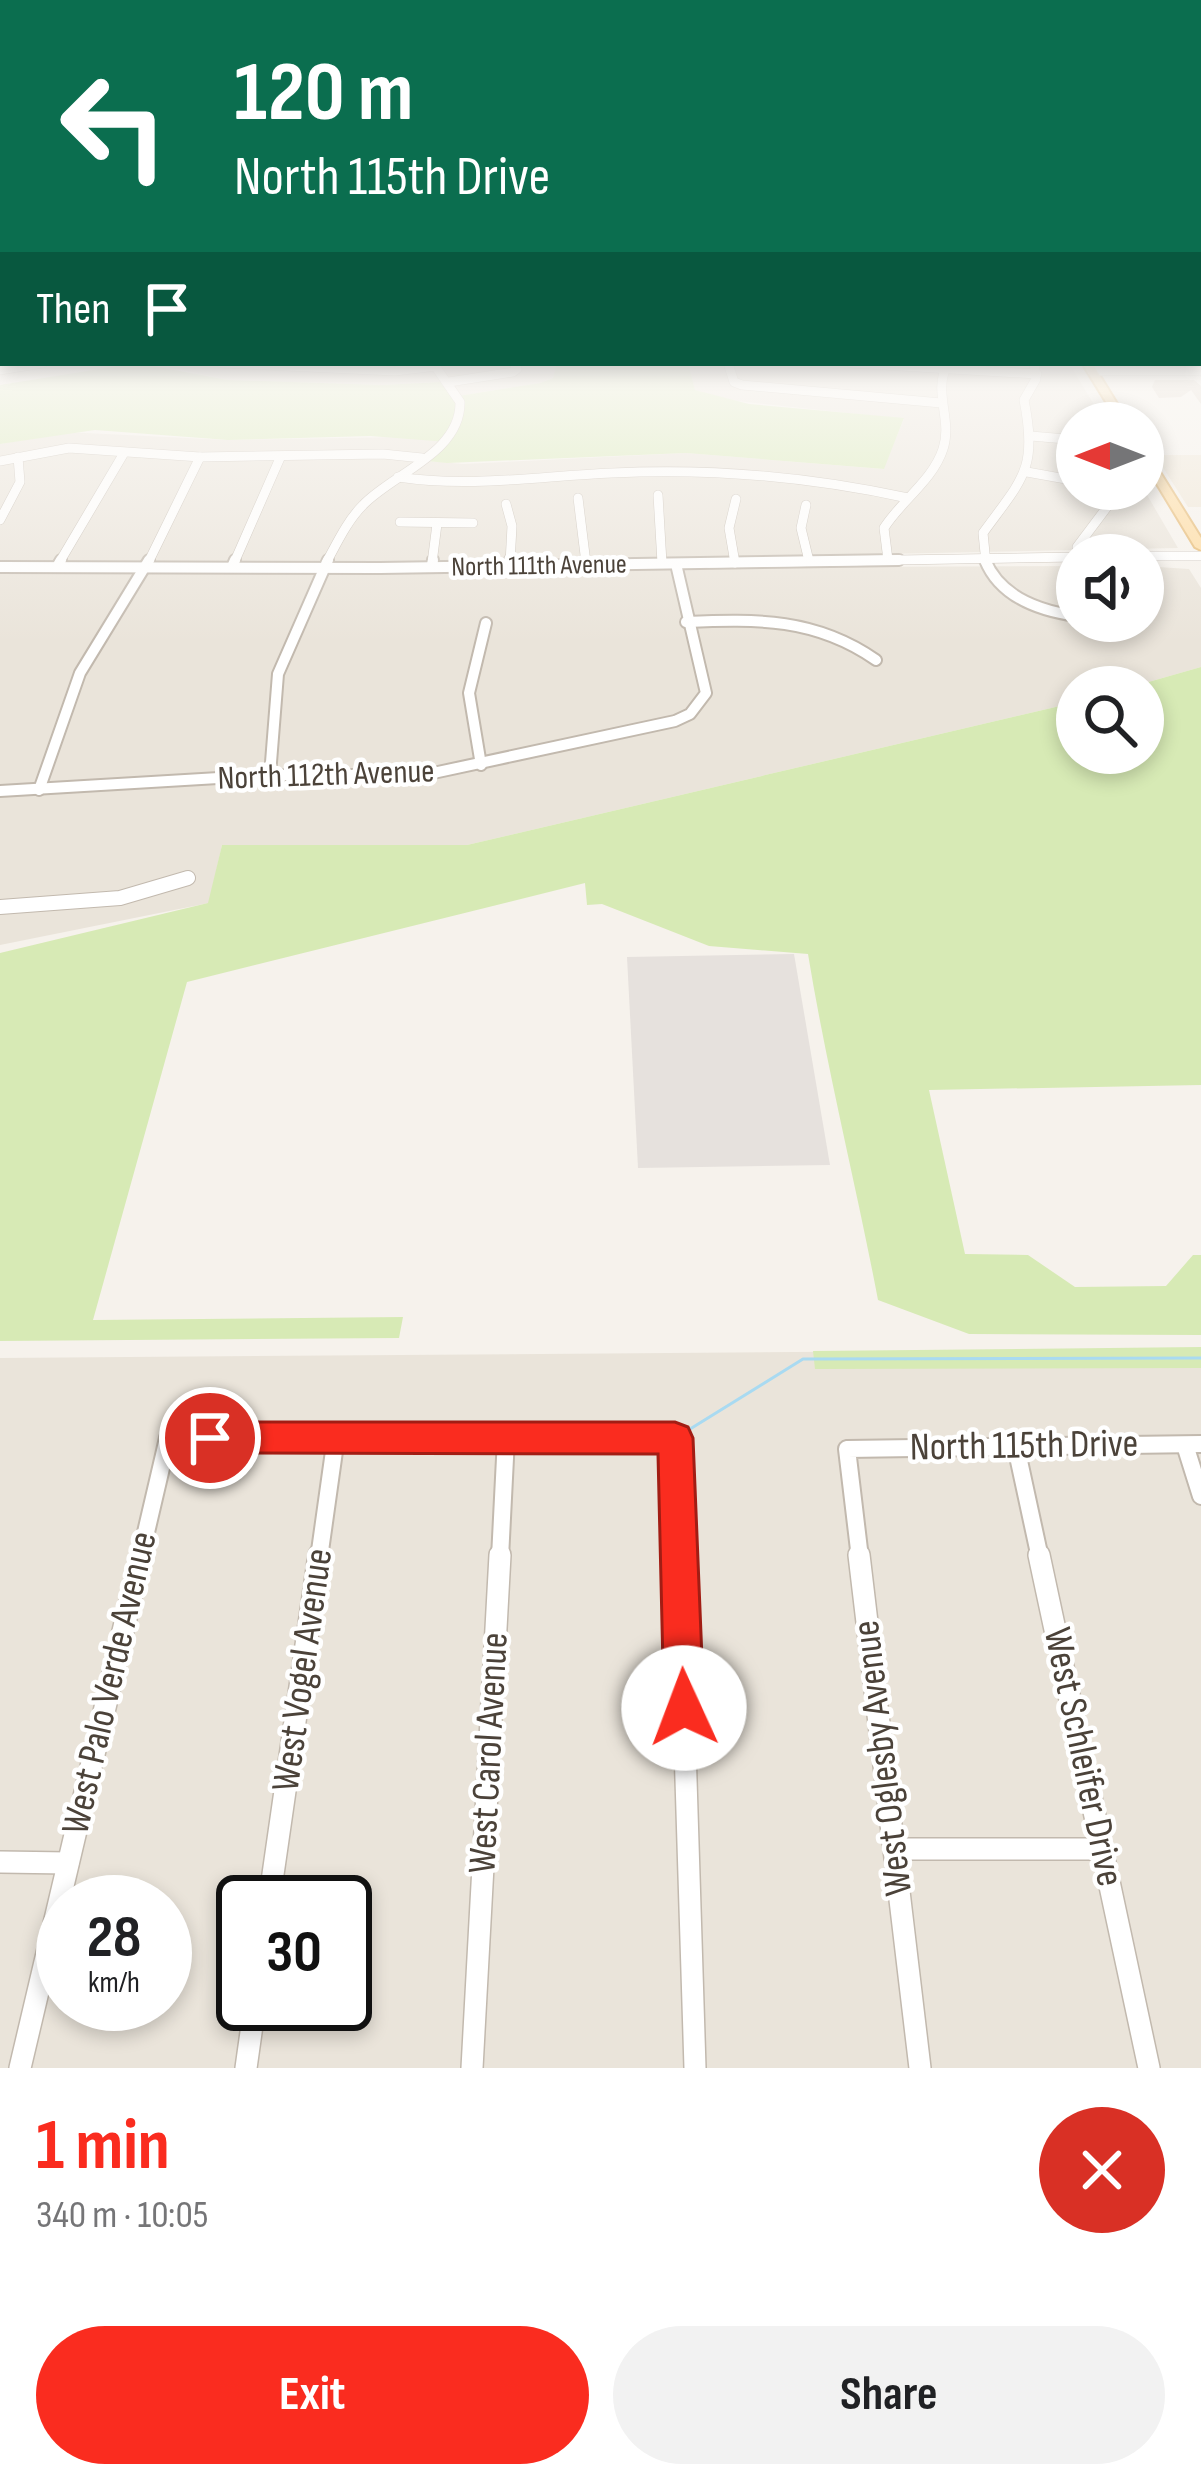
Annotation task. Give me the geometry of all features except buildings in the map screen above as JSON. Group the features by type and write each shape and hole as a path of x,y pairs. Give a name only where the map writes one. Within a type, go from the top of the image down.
{"main road":[{"path":"1164,488 1201,551"}],"street":[{"path":"0,460 55,451"},
{"path":"103,451 200,457 383,454 422,458"},
{"path":"270,775 278,676 326,568 349,523 369,499 429,451"},
{"path":"888,560 884,528 942,451"},
{"path":"1029,451 1027,472 983,533 985,559 990,573 1009,592 1056,612"},
{"path":"57,567 124,452"},
{"path":"0,520 22,483 24,471 18,457"},
{"path":"39,790 80,673 146,567 200,457"},
{"path":"232,567 280,458"},
{"path":"1027,472 1056,477"},
{"path":"398,477 458,484 683,473 844,486 908,498"},
{"path":"348,494 369,499"},
{"path":"658,494 662,564"},
{"path":"578,498 586,565"},
{"path":"735,562 729,528 736,500"},
{"path":"506,504 512,526 510,566"},
{"path":"806,505 801,528 809,561"},
{"path":"400,522 473,523"},
{"path":"432,567 437,524"},
{"path":"1164,554 1201,551"},
{"name":"North 111th Avenue","path":"0,567 432,567 1056,557"},
{"path":"676,564 686,622 794,620 829,629 876,660"},
{"name":"North 112th Avenue","path":"0,791 270,775 424,775 674,722 690,714 706,693 686,622"},
{"path":"482,765 469,693 486,623"},
{"path":"0,907 163,890 188,878"},
{"path":"336,1437 675,1438 695,2068"},
{"name":"West Palo Verde Avenue","path":"20,2068 167,1438 336,1437"},
{"name":"West Vogel Avenue","path":"273,1875 336,1437"},
{"name":"West Carol Avenue","path":"472,2068 506,1438"},
{"path":"1193,1444 1201,1496"},
{"name":"North 115th Drive","path":"847,1448 1193,1444"},
{"name":"West Schleifer Drive","path":"1016,1447 1149,2068"},
{"name":"West Oglesby Avenue","path":"847,1448 920,2068"},
{"path":"894,1849 1102,1849"},
{"path":"0,1862 68,1862"},
{"path":"245,2068 251,2031"}],"shaded area":[{"path":"0,451 441,451 429,461 463,464 686,453 883,469 891,451 1056,451 1056,510 1156,510 1178,548 1164,548 1164,534 1056,534 1056,550 440,563 0,563"},
{"path":"1164,455 1201,455 1201,507 1188,507 1164,469"},
{"path":"1056,566 1056,642 1164,642 1164,567 1189,569 1201,588 1201,667 1164,678 1164,666 1056,666 1056,707 467,845 222,845 209,903 0,945 0,570"},
{"path":"794,954 830,1165 638,1168 627,957"},
{"path":"1201,1349 1201,2068 0,2068 0,1358"}],"green space":[{"path":"439,451 891,451 884,469 686,453 427,461"},
{"path":"1201,667 1201,1085 929,1090 965,1254 1028,1255 1075,1287 1166,1286 1193,1255 1201,1255 1201,1335 969,1334 878,1300 808,954 709,946 602,904 587,905 585,883 187,982 93,1320 403,1317 399,1338 0,1341 0,953 208,903 222,845 467,845 1056,707 1056,774 1164,774 1164,678"},
{"path":"1201,1347 1201,1368 815,1369 813,1351"}],"waterway":[{"path":"682,1434 803,1359 1201,1358"}],"route":[{"path":"210,1438 675,1438 684,1708"}]}
